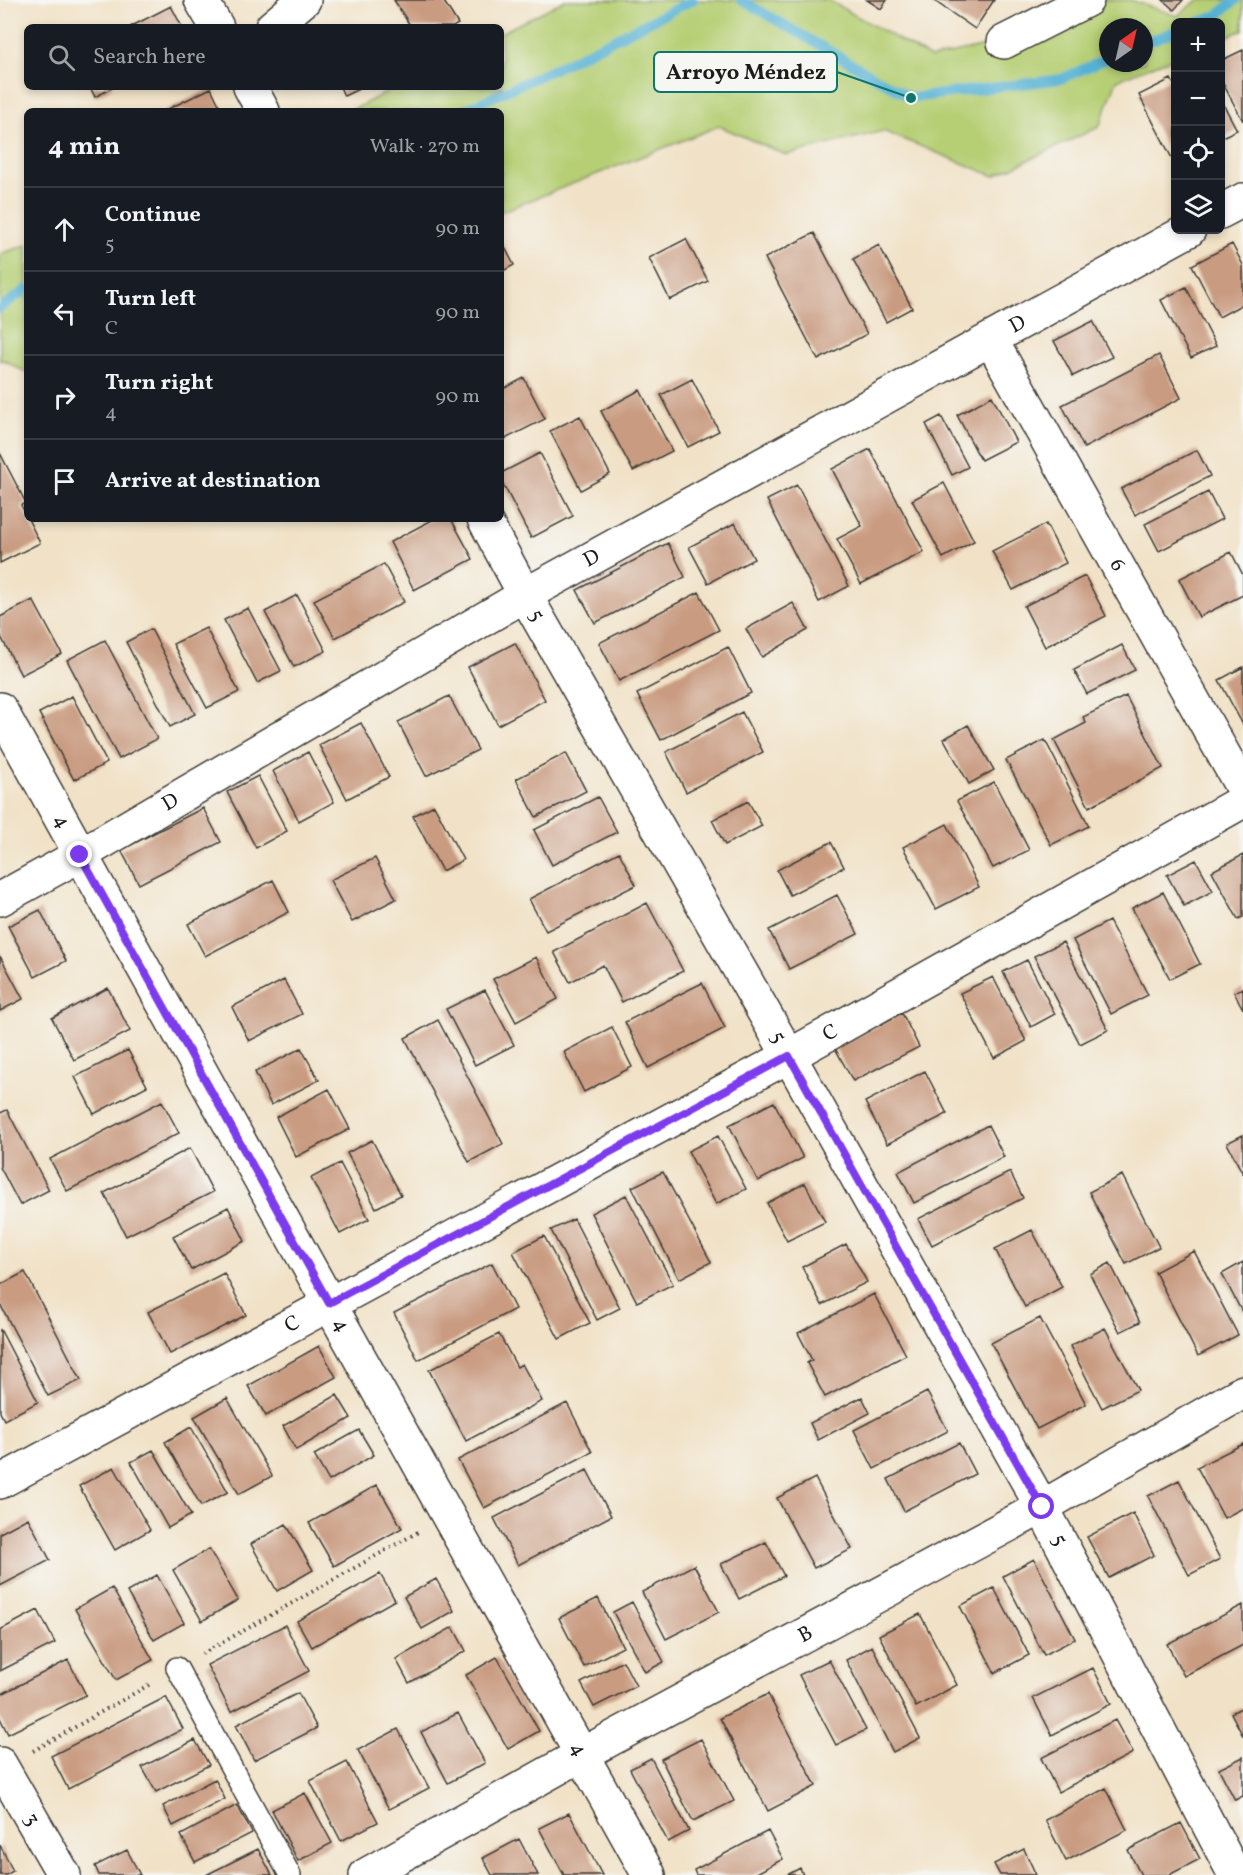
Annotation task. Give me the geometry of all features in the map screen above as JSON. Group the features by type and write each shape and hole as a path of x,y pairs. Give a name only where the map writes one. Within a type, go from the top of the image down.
{"street":[{"path":"201,0 214,24"},
{"path":"276,24 304,0"},
{"path":"1004,42 1088,0"},
{"path":"252,90 261,108"},
{"path":"1225,210 1243,200"},
{"name":"D","path":"0,899 80,855 525,596 1182,234"},
{"name":"6","path":"991,340 1243,789"},
{"name":"5","path":"486,522 525,596 789,1056 1042,1507 1235,1875"},
{"name":"4","path":"0,709 649,1875"},
{"name":"C","path":"0,1482 789,1056 1243,801"},
{"name":"B","path":"366,1875 581,1755 1042,1507 1243,1392"},
{"name":"3","path":"1,1766 64,1875"}],"lane":[{"path":"177,1668 290,1875"}],"path":[{"path":"1,1766 447,1515"}],"green space":[{"path":"565,0 828,0 931,58 1004,42 1100,0 1131,0 1177,16 1198,0 1243,0 1243,30 1225,37 1225,18 1171,18 1171,59 1153,66 1153,18 1099,18 1099,72 1137,72 1117,80 1099,127 994,176 883,131 786,155 719,126 504,211 504,108 356,108 391,90 504,90 504,31"},
{"path":"24,246 24,371 4,360 0,361 0,254"}],"building":[{"path":"394,0 443,0 458,24 409,24"},
{"path":"867,0 887,0 881,9"},
{"path":"933,0 994,0 975,29"},
{"path":"1163,0 1183,0 1174,10"},
{"path":"171,6 180,24 136,24"},
{"path":"1243,50 1243,121 1225,87 1225,59"},
{"path":"1171,79 1171,156 1139,95"},
{"path":"92,90 108,90 95,97"},
{"path":"207,90 212,90 221,108 170,108"},
{"path":"341,90 357,90 344,96"},
{"path":"1225,107 1237,130 1225,136"},
{"path":"814,233 867,334 818,360 765,258"},
{"path":"686,239 708,281 670,300 649,258"},
{"path":"1232,244 1243,265 1243,304 1219,317 1192,265"},
{"path":"879,245 912,308 886,322 853,259"},
{"path":"504,246 514,265 504,270"},
{"path":"1186,287 1216,346 1191,358 1161,300"},
{"path":"1093,321 1112,357 1073,376 1054,341"},
{"path":"1159,355 1181,398 1084,448 1062,405"},
{"path":"524,378 545,419 504,440 504,388"},
{"path":"692,379 719,431 688,447 661,395"},
{"path":"640,390 672,451 633,471 601,411"},
{"path":"992,396 1016,442 981,460 957,415"},
{"path":"580,416 610,474 581,490 550,431"},
{"path":"941,416 968,467 952,475 926,424"},
{"path":"870,449 924,552 861,584 837,539 862,526 832,469"},
{"path":"1197,450 1210,476 1135,515 1121,489"},
{"path":"0,453 24,499 24,504 21,505 24,511 24,522 30,522 40,543 0,563"},
{"path":"540,453 573,516 531,538 504,486 504,471"},
{"path":"944,483 974,541 943,558 912,500"},
{"path":"797,485 849,586 819,602 767,500"},
{"path":"1208,492 1222,519 1159,551 1145,524"},
{"path":"428,522 453,522 473,559 414,590 390,542"},
{"path":"735,523 754,559 708,583 689,547"},
{"path":"1046,524 1066,563 1013,590 992,551"},
{"path":"668,543 685,577 595,623 577,590"},
{"path":"1231,552 1243,575 1243,595 1199,617 1179,579"},
{"path":"384,564 404,602 335,638 314,600"},
{"path":"1085,576 1106,616 1045,647 1024,606"},
{"path":"699,592 719,630 619,681 599,643"},
{"path":"297,595 326,651 294,667 265,612"},
{"path":"33,600 62,654 21,675 0,635 0,617"},
{"path":"793,603 808,630 762,657 746,629"},
{"path":"248,608 281,671 257,683 224,620"},
{"path":"206,628 239,692 207,708 173,644"},
{"path":"151,629 195,714 170,727 126,642"},
{"path":"105,640 157,739 119,759 67,660"},
{"path":"515,643 545,700 498,725 468,667"},
{"path":"1122,645 1135,670 1087,694 1074,670"},
{"path":"728,647 751,693 661,740 637,694"},
{"path":"1243,667 1243,725 1219,680"},
{"path":"72,696 107,763 74,780 39,713"},
{"path":"449,696 478,750 426,776 398,722"},
{"path":"1126,696 1163,768 1089,807 1054,740 1086,723 1083,717"},
{"path":"742,712 763,752 686,792 666,752"},
{"path":"361,723 389,777 347,799 319,745"},
{"path":"968,725 994,770 969,784 944,739"},
{"path":"1045,740 1089,826 1051,845 1006,760"},
{"path":"308,752 334,802 299,821 273,771"},
{"path":"566,753 586,791 536,817 516,779"},
{"path":"258,776 287,831 256,848 227,792"},
{"path":"994,782 1029,850 993,868 957,801"},
{"path":"598,797 617,832 552,865 534,830"},
{"path":"748,801 762,826 725,845 712,820"},
{"path":"434,805 463,860 442,871 413,816"},
{"path":"203,808 221,842 139,884 121,850"},
{"path":"947,824 979,887 936,909 903,847"},
{"path":"831,842 844,867 790,895 777,870"},
{"path":"619,852 636,885 546,931 529,899"},
{"path":"1243,855 1243,917 1238,919 1212,871"},
{"path":"375,858 396,899 352,922 330,880"},
{"path":"1196,860 1213,891 1184,906 1167,875"},
{"path":"273,880 289,912 205,956 188,924"},
{"path":"1163,892 1200,964 1170,979 1132,908"},
{"path":"837,895 858,934 789,969 769,930"},
{"path":"647,903 683,971 622,1002 603,965 570,982 554,952"},
{"path":"40,910 66,961 35,977 8,926"},
{"path":"1109,921 1148,995 1111,1014 1073,940"},
{"path":"1063,942 1108,1030 1080,1044 1034,956"},
{"path":"0,956 23,999 0,1011"},
{"path":"536,957 558,999 516,1022 493,979"},
{"path":"1027,960 1055,1014 1031,1027 1003,972"},
{"path":"993,977 1026,1041 994,1058 960,993"},
{"path":"284,980 302,1014 249,1041 232,1007"},
{"path":"702,983 725,1028 648,1068 625,1022"},
{"path":"108,988 130,1031 74,1060 52,1018"},
{"path":"1243,988 1243,1009 1234,992"},
{"path":"485,990 514,1045 475,1065 446,1009"},
{"path":"902,1013 919,1047 853,1081 835,1048"},
{"path":"438,1020 503,1144 469,1162 405,1038"},
{"path":"612,1027 632,1067 584,1092 564,1052"},
{"path":"301,1048 319,1080 271,1105 255,1072"},
{"path":"128,1050 147,1086 94,1114 75,1077"},
{"path":"925,1071 947,1114 887,1144 865,1102"},
{"path":"329,1089 350,1129 296,1157 276,1117"},
{"path":"162,1101 179,1133 67,1191 50,1159"},
{"path":"774,1102 803,1158 758,1181 729,1125"},
{"path":"7,1110 49,1190 20,1205 0,1167 0,1113"},
{"path":"988,1125 1004,1157 914,1203 898,1172"},
{"path":"1243,1135 1243,1174 1227,1143"},
{"path":"718,1136 746,1189 716,1204 688,1151"},
{"path":"372,1140 401,1195 376,1208 347,1153"},
{"path":"190,1148 213,1192 126,1236 104,1193"},
{"path":"340,1163 369,1219 340,1234 311,1178"},
{"path":"663,1172 711,1262 679,1279 632,1187"},
{"path":"1010,1172 1023,1198 932,1245 918,1219"},
{"path":"1122,1175 1159,1247 1126,1264 1089,1192"},
{"path":"805,1183 825,1222 787,1241 767,1203"},
{"path":"626,1195 673,1284 637,1302 591,1213"},
{"path":"228,1207 245,1241 191,1270 173,1236"},
{"path":"574,1219 620,1308 597,1320 551,1230"},
{"path":"1032,1230 1062,1287 1025,1307 995,1249"},
{"path":"544,1236 590,1323 559,1339 513,1252"},
{"path":"846,1244 867,1282 822,1305 802,1267"},
{"path":"1194,1251 1238,1335 1198,1356 1155,1272"},
{"path":"1243,1262 1243,1314 1222,1274"},
{"path":"492,1263 515,1309 418,1360 394,1313"},
{"path":"1110,1263 1140,1322 1120,1332 1090,1274"},
{"path":"25,1272 81,1380 48,1396 0,1304 0,1285"},
{"path":"224,1273 246,1315 170,1354 148,1312"},
{"path":"874,1294 906,1355 825,1397 807,1363 812,1360 798,1333"},
{"path":"1040,1318 1086,1404 1037,1429 991,1343"},
{"path":"1105,1328 1138,1390 1102,1408 1070,1346"},
{"path":"0,1329 38,1402 4,1420 0,1412"},
{"path":"499,1334 517,1367 522,1364 542,1401 466,1441 429,1370"},
{"path":"319,1346 336,1377 266,1416 248,1386"},
{"path":"927,1392 948,1431 874,1469 854,1430"},
{"path":"337,1395 351,1418 296,1450 283,1426"},
{"path":"862,1397 870,1413 818,1440 810,1423"},
{"path":"227,1398 272,1476 239,1494 194,1417"},
{"path":"567,1403 592,1452 484,1508 458,1460"},
{"path":"191,1427 228,1492 201,1506 165,1442"},
{"path":"359,1430 374,1455 329,1481 314,1455"},
{"path":"959,1443 975,1474 904,1511 888,1479"},
{"path":"1243,1444 1243,1508 1224,1518 1197,1467"},
{"path":"153,1450 191,1515 168,1528 131,1462"},
{"path":"114,1467 150,1530 115,1550 79,1486"},
{"path":"587,1470 611,1516 518,1565 494,1518"},
{"path":"815,1478 852,1549 814,1568 777,1498"},
{"path":"1179,1480 1220,1559 1189,1575 1148,1496"},
{"path":"377,1485 402,1528 334,1566 309,1523"},
{"path":"1133,1513 1154,1555 1109,1578 1087,1537"},
{"path":"28,1518 50,1560 0,1586 0,1533"},
{"path":"286,1524 313,1570 277,1591 251,1544"},
{"path":"766,1542 784,1576 739,1599 721,1564"},
{"path":"209,1549 238,1600 202,1621 173,1570"},
{"path":"1034,1559 1075,1639 1044,1655 1003,1576"},
{"path":"694,1565 719,1612 666,1639 642,1592"},
{"path":"380,1574 395,1600 312,1647 297,1621"},
{"path":"157,1575 184,1623 154,1640 127,1592"},
{"path":"436,1579 454,1611 422,1629 404,1597"},
{"path":"112,1588 153,1660 116,1680 75,1609"},
{"path":"994,1588 1029,1655 995,1673 960,1606"},
{"path":"598,1598 623,1647 584,1667 559,1618"},
{"path":"632,1602 664,1662 645,1672 613,1612"},
{"path":"1243,1605 1243,1645 1184,1676 1167,1644"},
{"path":"38,1610 55,1643 0,1671 0,1630"},
{"path":"920,1614 957,1685 916,1707 879,1635"},
{"path":"285,1625 309,1671 231,1712 207,1665"},
{"path":"453,1627 466,1651 409,1683 396,1659"},
{"path":"872,1646 920,1738 893,1752 846,1660"},
{"path":"497,1657 539,1731 508,1749 466,1675"},
{"path":"68,1660 86,1695 8,1734 0,1718 0,1695"},
{"path":"829,1660 866,1730 836,1745 799,1675"},
{"path":"623,1661 636,1686 594,1707 581,1683"},
{"path":"1093,1668 1111,1704 1052,1735 1033,1698"},
{"path":"298,1693 317,1728 254,1760 236,1725"},
{"path":"768,1694 816,1786 768,1811 720,1718"},
{"path":"166,1697 183,1729 68,1789 51,1756"},
{"path":"1243,1707 1243,1736 1231,1713"},
{"path":"458,1713 485,1763 448,1783 421,1732"},
{"path":"1115,1720 1133,1753 1058,1792 1041,1758"},
{"path":"398,1729 429,1788 389,1809 358,1750"},
{"path":"701,1739 734,1801 693,1821 661,1759"},
{"path":"195,1740 209,1765 156,1792 142,1767"},
{"path":"1243,1757 1243,1796 1235,1800 1219,1769"},
{"path":"651,1758 689,1831 668,1842 630,1769"},
{"path":"347,1762 378,1822 341,1841 310,1781"},
{"path":"215,1779 225,1799 173,1826 163,1806"},
{"path":"1106,1788 1127,1830 1066,1861 1045,1820"},
{"path":"305,1793 332,1843 298,1861 272,1810"},
{"path":"237,1805 252,1833 195,1862 181,1835"},
{"path":"569,1813 602,1875 564,1875 539,1828"},
{"path":"1181,1823 1200,1859 1169,1875 1141,1875 1128,1850"},
{"path":"768,1831 783,1859 753,1875 696,1875 694,1870"},
{"path":"519,1839 538,1875 492,1875 483,1858"},
{"path":"0,1845 13,1871 6,1875 0,1875"},
{"path":"258,1849 272,1875 206,1875"},
{"path":"1024,1849 1036,1875 1000,1875 994,1864"},
{"path":"127,1850 140,1875 99,1875 95,1866"},
{"path":"800,1868 803,1875 787,1875"}],"waterway":[{"path":"469,108 554,69 693,0"},
{"path":"741,0 911,98 1061,79 1099,62"},
{"path":"1210,18 1236,0"},
{"path":"1153,40 1171,33"},
{"path":"0,308 24,291"}],"place":[{"name":"Arroyo Méndez","path":"911,98"}],"route":[{"path":"80,855 329,1303 789,1056 1042,1507"}]}
